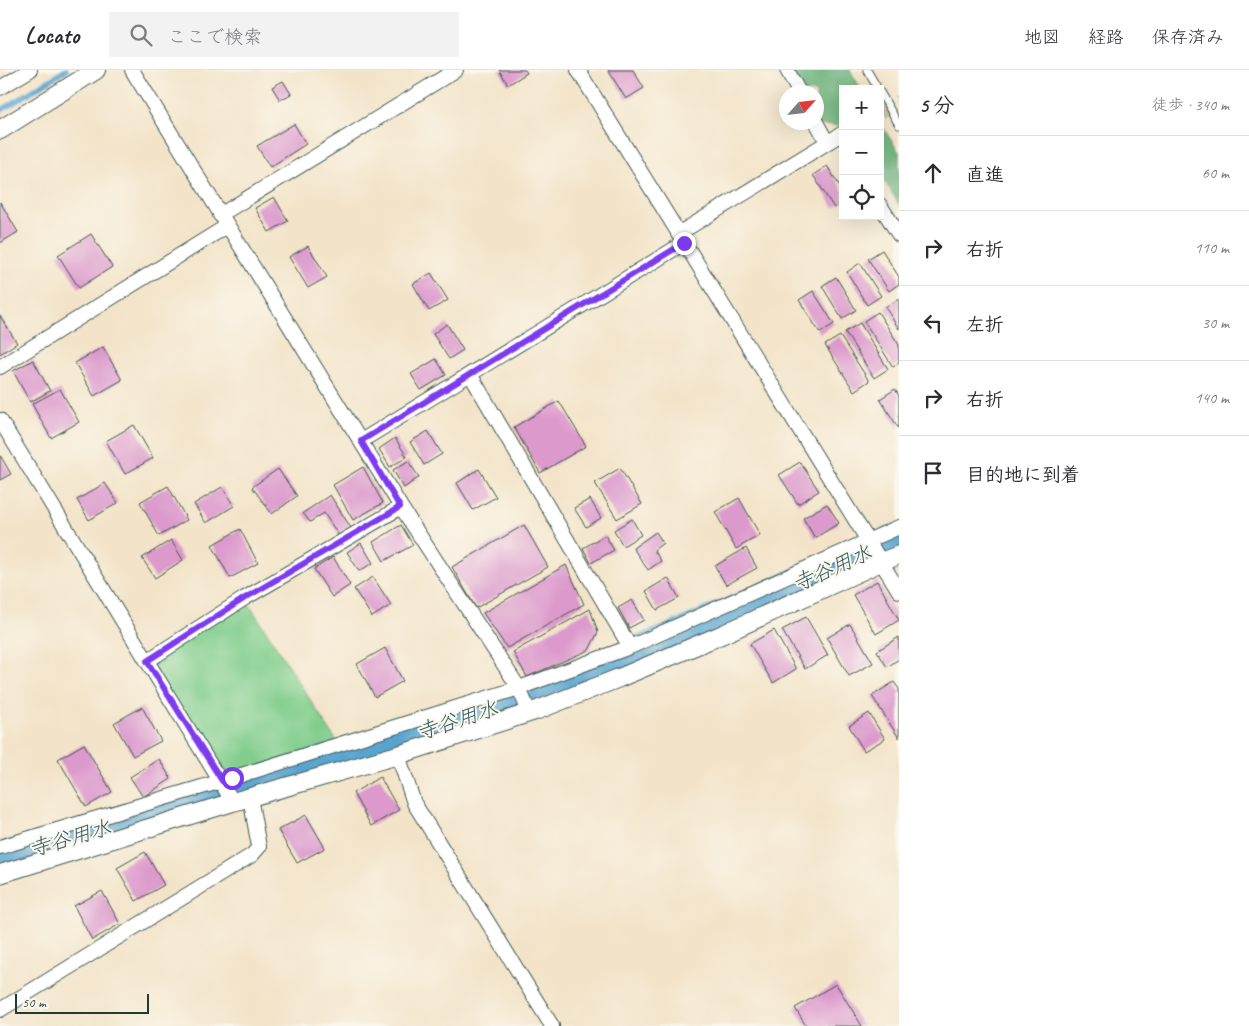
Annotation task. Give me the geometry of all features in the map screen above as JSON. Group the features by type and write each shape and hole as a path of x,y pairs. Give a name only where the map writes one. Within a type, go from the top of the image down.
{"street":[{"path":"0,88 30,70"},
{"path":"0,130 96,70"},
{"path":"132,70 400,507 519,691 527,709"},
{"path":"0,366 456,70"},
{"path":"578,70 899,591"},
{"path":"787,70 795,85"},
{"path":"361,441 470,374 838,138 824,128"},
{"path":"884,211 899,235"},
{"path":"470,374 630,647"},
{"path":"0,420 223,782 239,800 259,847 252,855 0,1010"},
{"path":"147,661 245,598 400,507"},
{"path":"0,847 223,782 519,691 630,647 899,527"},
{"path":"0,874 239,800 398,756 527,709 535,711 721,635 880,561 899,555"},
{"path":"398,756 414,803 552,1026"}],"lane":[{"path":"867,70 876,85"},
{"path":"884,99 899,125"}],"green space":[{"path":"789,70 850,70 859,85 839,85 839,126 824,125 824,85 797,85"},
{"path":"884,129 899,152 899,205 884,180"},
{"path":"899,527 899,555 537,710 0,874 0,848 231,778 147,661 245,598 339,745 519,688"}],"building":[{"path":"499,70 525,70 527,73 508,85"},
{"path":"608,70 633,70 644,88 626,99"},
{"path":"283,81 291,94 280,100 272,87"},
{"path":"294,124 306,144 270,167 257,146"},
{"path":"827,166 839,185 839,205 834,208 813,175"},
{"path":"274,197 288,221 269,232 255,208"},
{"path":"0,202 18,232 0,243"},
{"path":"91,234 112,267 79,288 58,255"},
{"path":"308,246 327,277 308,288 289,257"},
{"path":"882,250 899,277 899,284 889,291 868,259"},
{"path":"860,263 881,296 867,305 847,272"},
{"path":"431,273 448,300 429,311 413,284"},
{"path":"836,277 856,310 842,319 822,286"},
{"path":"813,291 834,324 820,333 799,300"},
{"path":"899,299 899,329 885,307"},
{"path":"878,312 899,345 899,363 893,367 864,321"},
{"path":"0,316 17,343 0,354"},
{"path":"860,323 888,369 874,378 845,332"},
{"path":"447,324 463,350 449,359 433,334"},
{"path":"840,336 869,381 854,391 825,345"},
{"path":"103,347 122,380 94,396 75,363"},
{"path":"436,359 446,375 421,390 411,374"},
{"path":"33,360 50,391 30,402 13,371"},
{"path":"60,389 79,422 51,438 32,404"},
{"path":"895,389 899,396 899,429 880,399"},
{"path":"559,401 586,446 540,473 514,427"},
{"path":"134,425 153,458 125,474 106,441"},
{"path":"428,431 442,454 424,465 410,442"},
{"path":"395,438 407,457 390,467 379,449"},
{"path":"0,455 11,474 0,480"},
{"path":"408,461 419,477 404,488 393,470"},
{"path":"800,462 819,491 798,504 779,475"},
{"path":"363,467 383,503 353,520 333,485"},
{"path":"620,468 642,504 617,519 595,483"},
{"path":"278,469 297,496 272,514 252,487"},
{"path":"479,469 496,497 473,510 457,483"},
{"path":"105,483 118,503 89,520 77,500"},
{"path":"168,486 187,520 159,536 140,502"},
{"path":"222,487 234,506 206,523 194,504"},
{"path":"330,495 351,528 339,536 324,513 310,522 303,513"},
{"path":"739,498 760,535 736,549 715,512"},
{"path":"590,499 601,518 586,527 574,508"},
{"path":"827,504 839,523 815,538 803,518"},
{"path":"632,519 641,535 623,546 614,530"},
{"path":"401,525 413,545 384,561 373,542"},
{"path":"524,525 548,567 476,608 452,567"},
{"path":"240,529 258,563 230,578 212,545"},
{"path":"656,532 663,543 654,550 661,561 648,570 633,548"},
{"path":"605,535 614,550 591,563 583,548"},
{"path":"171,540 183,560 155,578 142,558"},
{"path":"361,543 373,563 359,571 347,552"},
{"path":"746,548 757,568 726,585 715,566"},
{"path":"333,557 350,585 332,597 314,569"},
{"path":"566,565 584,604 507,648 483,613"},
{"path":"373,577 391,605 372,617 354,589"},
{"path":"668,578 679,598 657,610 646,591"},
{"path":"877,581 899,620 876,634 853,595"},
{"path":"632,600 644,620 629,628 618,608"},
{"path":"590,609 598,632 589,650 527,677 513,652"},
{"path":"806,617 828,655 805,669 782,630"},
{"path":"850,624 873,663 849,676 827,638"},
{"path":"774,630 796,669 773,683 750,644"},
{"path":"899,637 899,659 887,667 877,651"},
{"path":"385,648 403,681 375,697 357,664"},
{"path":"894,682 899,689 899,738 872,696"},
{"path":"142,707 161,741 133,756 114,723"},
{"path":"869,713 885,739 864,751 849,726"},
{"path":"84,744 112,792 86,807 58,759"},
{"path":"159,759 171,779 143,797 130,777"},
{"path":"380,777 399,810 371,826 353,793"},
{"path":"306,815 325,848 297,863 278,830"},
{"path":"145,852 164,885 136,901 117,868"},
{"path":"102,891 120,924 92,940 74,906"},
{"path":"836,984 862,1026 806,1026 795,1008"}],"waterway":[{"path":"0,111 66,70"},
{"name":"寺谷用水","path":"0,859 235,790 502,706 681,635 899,539"}],"tunnel":[{"path":"884,110 899,101"}],"route":[{"path":"232,778 222,781 147,661 245,598 400,507 361,441 684,243"}]}
